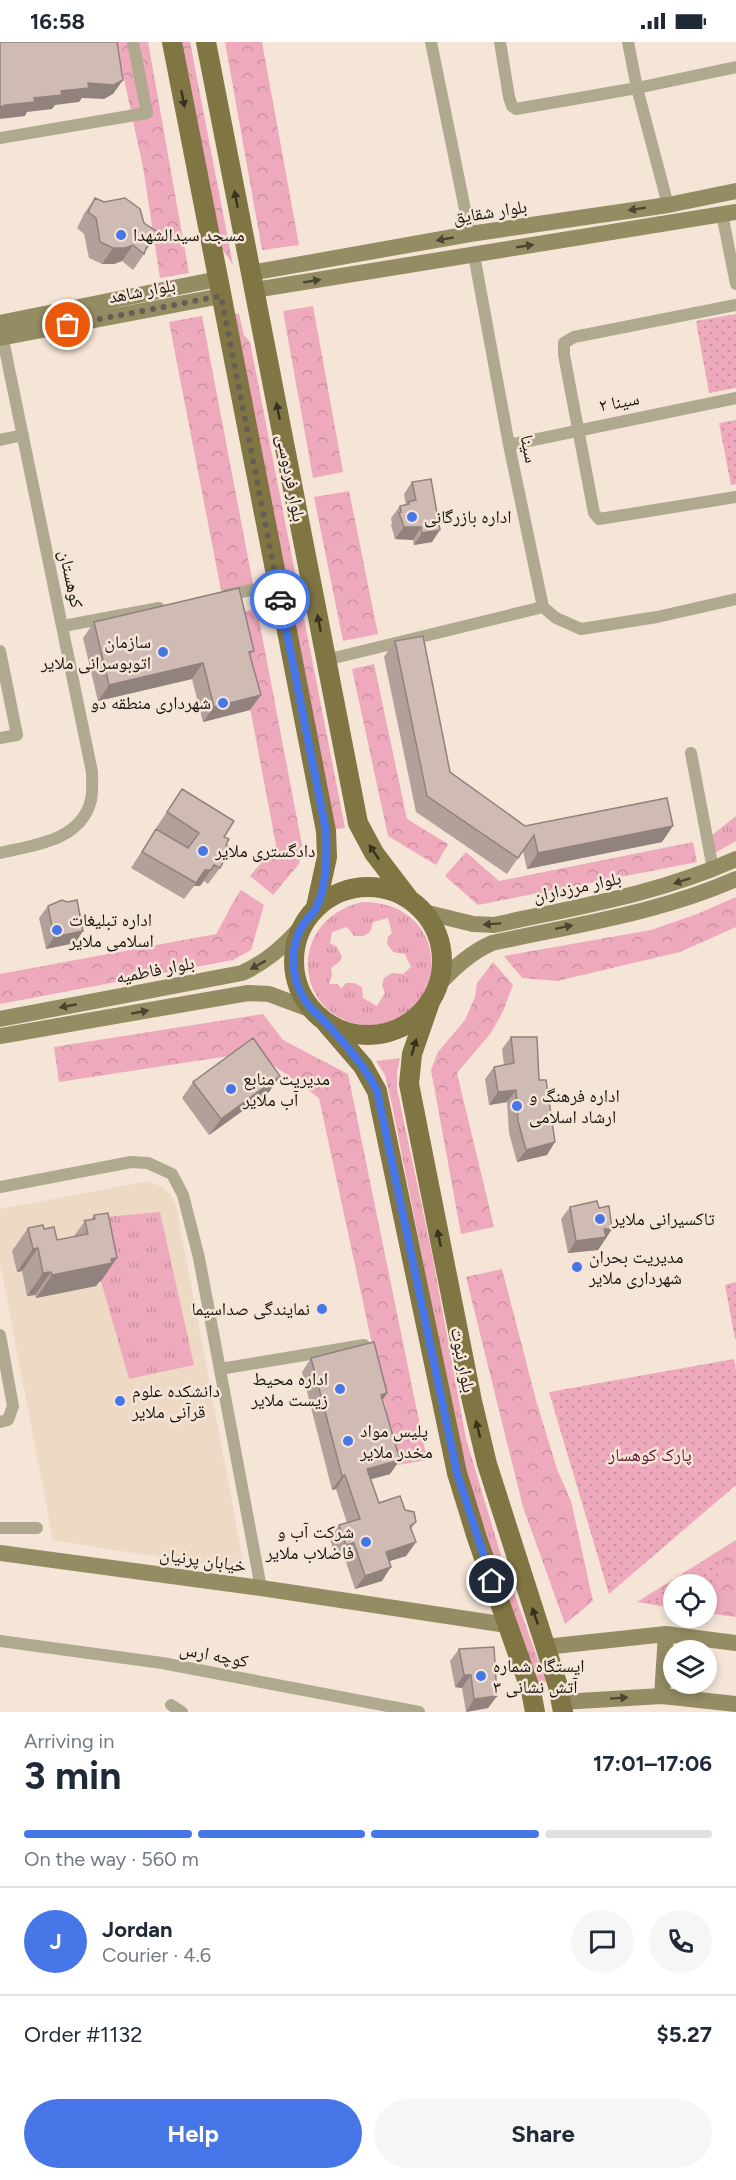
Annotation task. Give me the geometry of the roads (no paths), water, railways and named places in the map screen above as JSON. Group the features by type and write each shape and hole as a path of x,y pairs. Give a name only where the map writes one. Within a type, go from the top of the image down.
{"main road":[{"name":"بلوار فردوسی","path":"172,42 326,831 327,857 316,907"},
{"name":"بلوار فردوسی","path":"206,42 358,823 374,853 416,906"},
{"name":"بلوار شقایق","path":"252,281 470,234 668,205 736,191"},
{"path":"219,288 252,281 474,255 729,213 718,194"},
{"path":"470,234 474,255"},
{"name":"بلوار شاهد","path":"1,331 219,288"},
{"name":"بلوار مرزداران","path":"416,906 473,924 494,925 640,893 681,881 736,859"},
{"name":"بلوار مرزداران","path":"434,993 454,968 476,950 492,943 639,911 680,900 736,879"},
{"path":"371,887 391,891 416,906 434,928 441,946 442,966 434,993 419,1015 406,1025 390,1032 374,1035 357,1035 341,1030 319,1016 302,995 295,979 293,961 295,944 301,927 316,907 332,896 351,889 371,887"},
{"name":"بلوار فاطمیه","path":"0,1019 242,974 259,966 275,954 301,927"},
{"name":"بلوار فاطمیه","path":"0,1036 248,993 270,994 319,1016"},
{"name":"بلوار نبوت","path":"434,993 412,1054 409,1084 471,1401 487,1464 561,1700"},
{"name":"بلوار نبوت","path":"319,1016 363,1066 377,1091 457,1473 477,1538 531,1691 535,1712"},
{"name":"خیابان پرنیان","path":"0,1553 261,1588 507,1625"},
{"path":"662,1696 666,1634"},
{"path":"545,1647 666,1634 736,1643"},
{"path":"531,1691 561,1700 662,1696 687,1705 736,1704"}],"street":[{"path":"0,138 147,113 133,42"},
{"path":"430,42 470,234"},
{"path":"500,42 512,106 516,109 637,88 736,67"},
{"path":"628,42 637,88 668,205"},
{"path":"729,213 736,285"},
{"name":"سینا","path":"474,255 509,445 543,607"},
{"path":"736,305 574,337 564,343 564,355 594,513 599,519 736,497"},
{"name":"کوهستان","path":"0,854 51,841 73,830 87,813 92,798 93,772 1,331"},
{"name":"سینا ۲","path":"509,445 736,398"},
{"path":"0,440 23,435"},
{"path":"210,598 277,585"},
{"path":"326,660 543,607 556,618 581,629 657,617 736,599"},
{"path":"63,626 176,604"},
{"path":"0,651 17,735 0,738"},
{"path":"690,753 713,869"},
{"path":"0,1187 131,1162 148,1163 172,1174 183,1195 194,1237 261,1588"},
{"path":"0,1335 13,1406 4,1421"},
{"path":"220,1369 364,1345"},
{"path":"0,1528 37,1528"},
{"name":"کوچه ارس","path":"0,1641 162,1663 419,1712"}],"place":[{"name":"مسجد سیدالشهدا","path":"121,235"},
{"name":"اداره بازرگانی","path":"412,517"},
{"name":"سازمان اتوبوسرانی ملایر","path":"163,652"},
{"name":"شهرداری منطقه دو","path":"223,703"},
{"name":"دادگستری ملایر","path":"203,851"},
{"name":"اداره تبلیغات اسلامی ملایر","path":"57,930"},
{"name":"مدیریت منابع آب ملایر","path":"231,1089"},
{"name":"اداره فرهنگ و ارشاد اسلامی","path":"517,1106"},
{"name":"تاکسیرانی ملایر","path":"600,1219"},
{"name":"مدیریت بحران شهرداری ملایر","path":"577,1267"},
{"name":"نمایندگی صداسیما","path":"322,1309"},
{"name":"اداره محیط زیست ملایر","path":"340,1389"},
{"name":"دانشکده علوم قرآنی ملایر","path":"120,1401"},
{"name":"پلیس مواد مخدر ملایر","path":"348,1441"},
{"name":"شرکت آب و فاضلاب ملایر","path":"366,1542"},
{"name":"ایستگاه شماره ۳ آتش نشانی","path":"481,1676"}],"park label":[{"name":"پارک کوهسار","path":"650,1455"}]}
